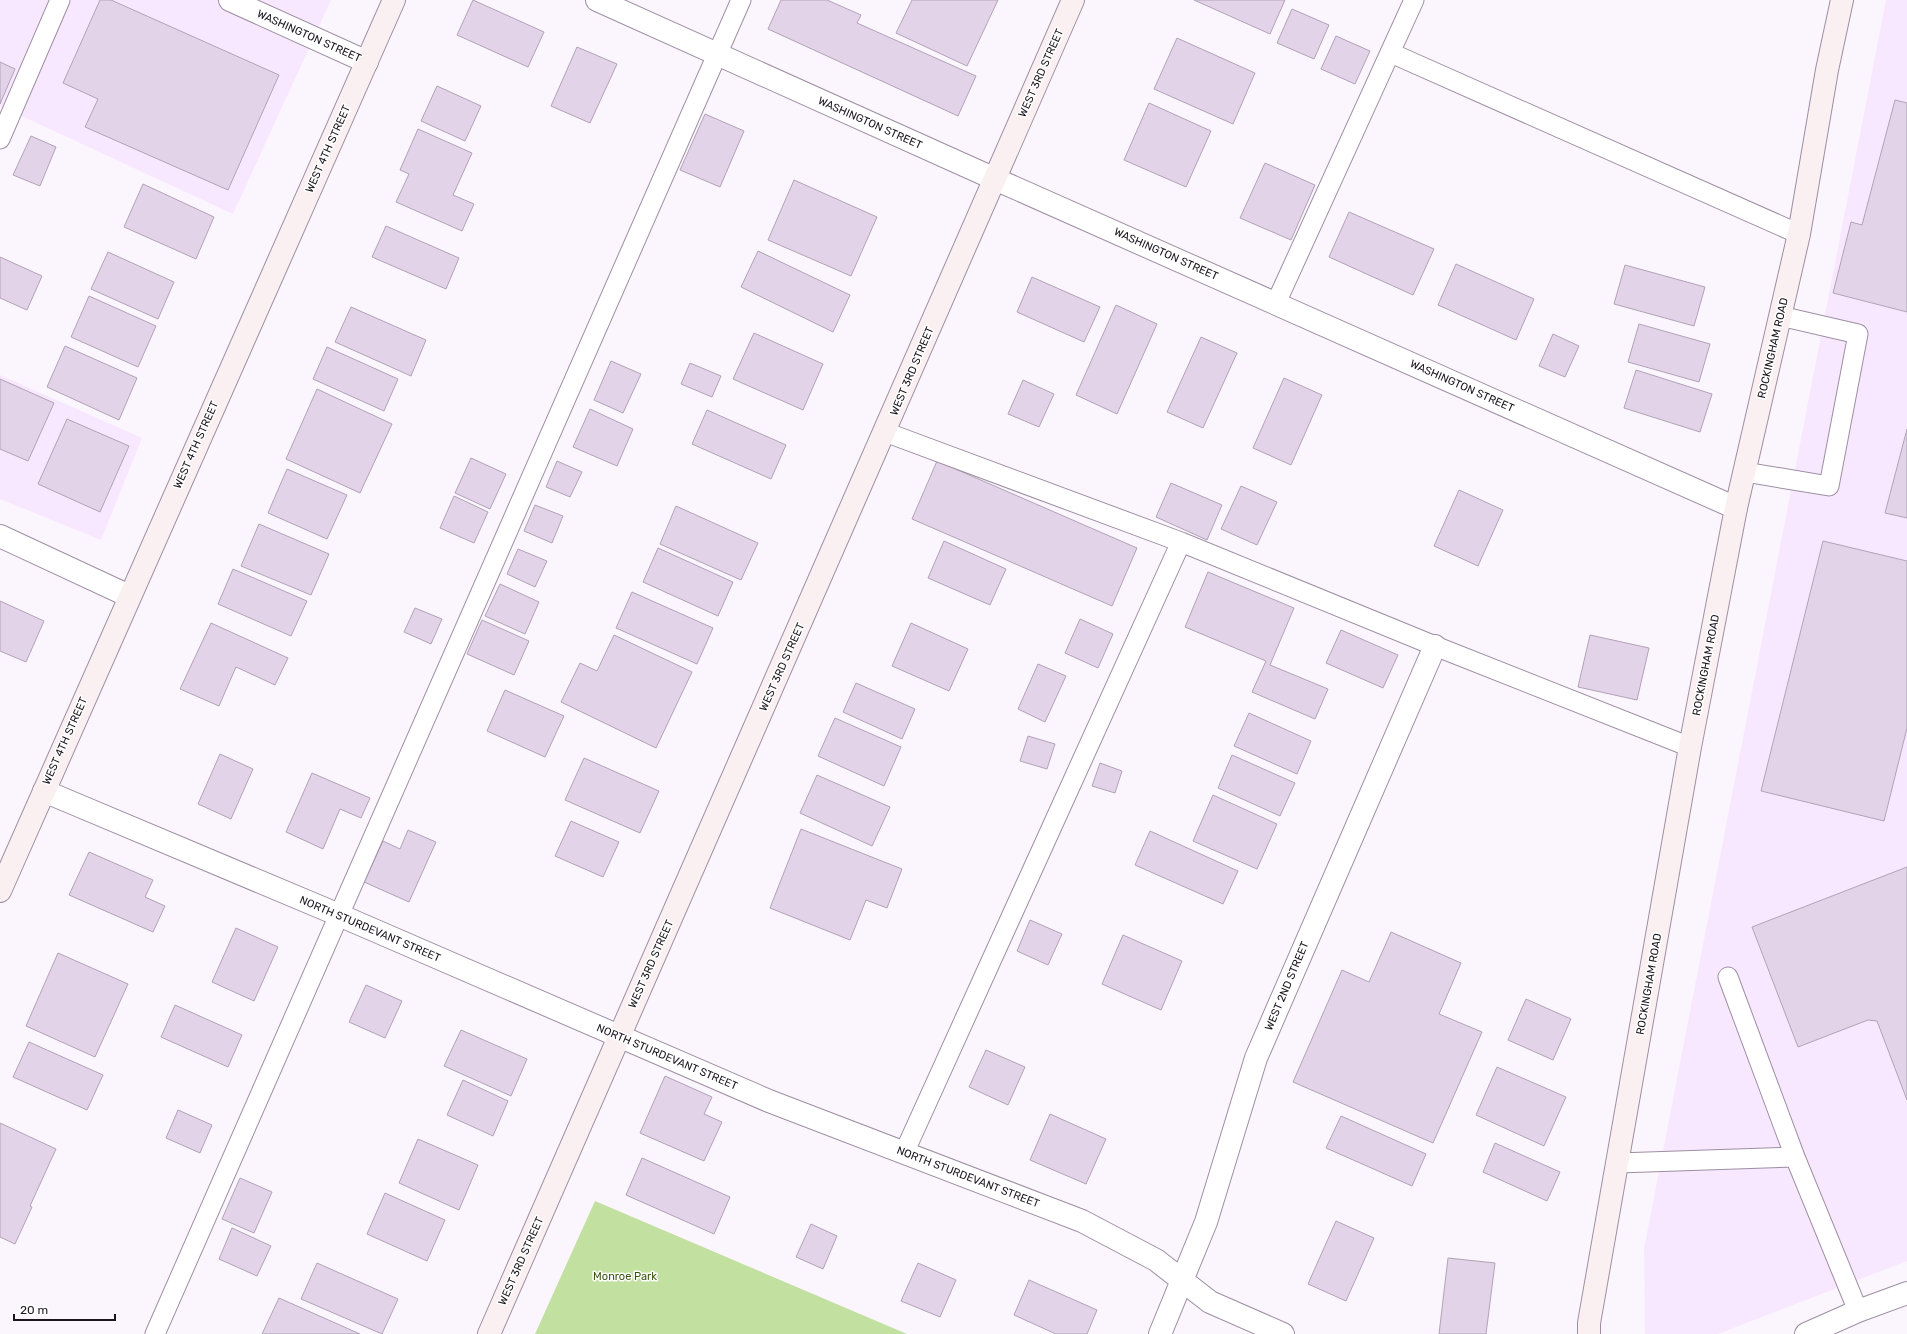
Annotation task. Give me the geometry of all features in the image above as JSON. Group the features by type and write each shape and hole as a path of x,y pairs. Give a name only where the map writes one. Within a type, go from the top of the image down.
{"main road":[{"name":"WEST 4TH STREET","path":"0,891 129,596 394,0"},
{"name":"WEST 3RD STREET","path":"489,1334 1073,0"},
{"name":"ROCKINGHAM ROAD","path":"1589,1334 1589,1323 1690,747 1736,508 1799,234 1827,70 1842,0"}],"street":[{"name":"WASHINGTON STREET","path":"230,0 366,62"},
{"name":"WASHINGTON STREET","path":"597,0 718,53 995,179 1736,508"},
{"path":"0,536 129,596"},
{"name":"WEST 2ND STREET","path":"1160,1334 1206,1222 1256,1058 1435,646"},
{"name":"NORTH STURDEVANT STREET","path":"44,791 340,915 769,1101 1082,1221 1156,1260 1210,1302 1283,1334"},
{"path":"1806,1334 1858,1311 1907,1293"}],"lane":[{"path":"0,139 60,0"},
{"path":"155,1334 741,0"},
{"path":"1276,303 1414,0"},
{"path":"1391,52 1799,234"},
{"path":"1745,472 1829,486 1858,334 1780,316"},
{"path":"885,432 1181,542 1435,646 1690,747"},
{"path":"904,1153 1181,542"},
{"path":"1728,977 1795,1156 1858,1311"},
{"path":"1618,1163 1795,1156"}],"shaded area":[{"path":"0,0 331,0 233,214 0,106"},
{"path":"1886,0 1907,0 1907,1261 1718,1334 1645,1334 1644,1249"},
{"path":"0,375 142,438 101,540 0,499"}],"green space":[{"name":"Monroe Park","path":"595,1201 907,1334 535,1334"}],"building":[{"path":"100,0 111,0 279,75 228,190 85,127 98,99 63,83"},
{"path":"473,0 544,32 528,67 457,35"},
{"path":"781,0 827,0 861,15 857,23 976,76 958,116 768,29"},
{"path":"912,0 998,0 967,66 896,33"},
{"path":"1194,0 1285,0 1270,34"},
{"path":"1292,9 1329,25 1314,59 1277,43"},
{"path":"1336,36 1370,51 1355,84 1321,69"},
{"path":"1177,38 1255,73 1233,124 1154,89"},
{"path":"577,47 617,64 590,123 551,106"},
{"path":"0,62 15,69 0,104"},
{"path":"437,86 481,106 465,141 421,121"},
{"path":"1895,100 1907,103 1907,312 1833,293 1851,222 1862,225"},
{"path":"1149,103 1211,131 1186,187 1124,160"},
{"path":"705,114 744,131 720,187 680,170"},
{"path":"418,129 472,153 453,195 474,204 462,231 396,202 409,174 400,170"},
{"path":"31,136 56,147 40,186 13,175"},
{"path":"1265,163 1315,185 1291,240 1240,218"},
{"path":"794,180 877,217 851,276 768,240"},
{"path":"143,184 214,217 196,259 124,227"},
{"path":"1349,212 1434,249 1413,295 1329,257"},
{"path":"386,226 459,258 446,289 372,257"},
{"path":"758,251 850,295 833,332 741,287"},
{"path":"108,252 174,282 158,319 91,289"},
{"path":"0,257 42,276 27,310 0,298"},
{"path":"1456,264 1534,299 1516,340 1438,305"},
{"path":"1625,265 1705,287 1694,326 1614,304"},
{"path":"1032,277 1100,307 1084,342 1017,312"},
{"path":"89,296 156,326 138,367 71,337"},
{"path":"1116,305 1157,324 1117,414 1076,395"},
{"path":"351,307 426,340 411,376 335,342"},
{"path":"1639,324 1710,344 1699,382 1628,362"},
{"path":"754,333 823,364 803,410 733,379"},
{"path":"1553,334 1579,346 1565,377 1539,366"},
{"path":"1201,337 1237,353 1203,428 1167,412"},
{"path":"65,346 137,378 119,420 47,387"},
{"path":"327,347 398,379 384,411 313,379"},
{"path":"611,361 641,374 623,413 594,400"},
{"path":"690,363 721,376 712,397 681,384"},
{"path":"1636,370 1712,394 1700,432 1624,408"},
{"path":"1284,378 1322,395 1291,465 1253,448"},
{"path":"0,379 54,403 28,461 0,449"},
{"path":"1023,380 1054,394 1039,427 1008,414"},
{"path":"317,389 392,424 360,493 286,459"},
{"path":"590,409 633,429 617,466 573,447"},
{"path":"707,410 786,445 771,479 692,444"},
{"path":"67,419 129,446 100,512 38,484"},
{"path":"1907,429 1907,518 1885,513"},
{"path":"471,458 506,474 490,509 455,493"},
{"path":"557,461 582,472 570,497 546,487"},
{"path":"937,461 1137,548 1112,606 912,519"},
{"path":"287,469 347,495 327,539 268,513"},
{"path":"1171,483 1222,505 1207,540 1156,517"},
{"path":"1241,486 1277,502 1257,545 1221,529"},
{"path":"1459,490 1503,510 1478,566 1434,546"},
{"path":"454,496 488,512 474,543 440,528"},
{"path":"535,505 563,516 552,543 524,531"},
{"path":"676,506 758,543 741,580 660,544"},
{"path":"259,524 329,554 311,595 241,566"},
{"path":"944,541 1006,569 990,605 928,578"},
{"path":"1823,541 1907,561 1907,728 1884,821 1761,791"},
{"path":"658,548 733,582 718,616 643,582"},
{"path":"518,549 547,561 535,587 507,574"},
{"path":"233,569 307,601 291,636 218,604"},
{"path":"1208,572 1294,608 1270,665 1328,689 1315,719 1252,692 1266,661 1185,627"},
{"path":"500,584 539,602 525,634 485,616"},
{"path":"632,592 713,628 697,664 616,628"},
{"path":"0,601 44,621 26,662 0,651"},
{"path":"415,608 442,619 431,644 404,632"},
{"path":"1080,619 1113,634 1098,668 1065,653"},
{"path":"482,620 529,641 514,675 467,654"},
{"path":"211,623 288,658 275,685 236,667 219,706 180,689"},
{"path":"911,623 968,649 949,691 892,666"},
{"path":"1341,630 1398,655 1383,688 1326,663"},
{"path":"614,635 692,672 656,748 561,702 580,663 597,671"},
{"path":"1590,635 1649,648 1637,700 1578,687"},
{"path":"1038,664 1066,676 1045,722 1018,709"},
{"path":"856,683 915,709 902,739 843,712"},
{"path":"505,690 564,716 545,757 487,731"},
{"path":"1249,713 1311,741 1297,774 1234,746"},
{"path":"835,718 901,747 884,786 818,756"},
{"path":"1028,736 1055,744 1047,769 1020,761"},
{"path":"220,754 253,769 231,819 198,804"},
{"path":"1232,755 1295,783 1280,816 1218,788"},
{"path":"584,758 659,791 640,833 565,800"},
{"path":"1100,763 1122,771 1115,793 1092,786"},
{"path":"312,773 370,798 361,818 340,809 323,849 286,832"},
{"path":"817,775 890,807 872,846 800,813"},
{"path":"1213,795 1277,824 1257,869 1193,841"},
{"path":"571,821 619,842 603,877 555,856"},
{"path":"801,829 902,869 887,908 866,900 850,940 770,908"},
{"path":"408,830 436,842 409,902 364,882 383,841 400,849"},
{"path":"1150,831 1238,871 1223,904 1135,865"},
{"path":"89,852 153,880 145,897 165,906 153,932 69,895"},
{"path":"1907,867 1907,1100 1877,1021 1868,1020 1798,1047 1752,927"},
{"path":"1030,920 1062,934 1048,965 1017,951"},
{"path":"236,928 278,947 254,1001 212,982"},
{"path":"1391,932 1461,963 1439,1014 1482,1032 1433,1143 1293,1082 1342,970 1369,982"},
{"path":"1123,935 1182,961 1161,1010 1102,984"},
{"path":"58,953 128,984 95,1057 26,1026"},
{"path":"366,985 402,1001 385,1038 349,1022"},
{"path":"1526,999 1571,1019 1553,1060 1508,1040"},
{"path":"175,1005 242,1035 228,1067 161,1037"},
{"path":"461,1030 527,1059 511,1096 444,1066"},
{"path":"29,1042 103,1075 87,1110 13,1077"},
{"path":"986,1050 1025,1067 1008,1105 969,1087"},
{"path":"1497,1067 1566,1097 1544,1146 1476,1115"},
{"path":"665,1076 712,1097 704,1114 722,1122 704,1161 640,1133"},
{"path":"463,1080 508,1101 493,1136 447,1115"},
{"path":"178,1110 212,1125 200,1153 166,1138"},
{"path":"1050,1114 1106,1139 1086,1184 1030,1160"},
{"path":"1341,1116 1426,1154 1412,1186 1326,1148"},
{"path":"0,1123 56,1149 30,1206 32,1207 15,1244 0,1237"},
{"path":"418,1139 478,1165 459,1210 399,1183"},
{"path":"1495,1143 1560,1172 1547,1201 1483,1172"},
{"path":"642,1158 730,1197 714,1234 626,1195"},
{"path":"240,1178 272,1192 254,1233 222,1219"},
{"path":"385,1193 445,1220 427,1261 367,1234"},
{"path":"1336,1221 1374,1238 1346,1301 1308,1284"},
{"path":"811,1224 837,1236 823,1269 796,1257"},
{"path":"232,1228 271,1246 257,1276 219,1259"},
{"path":"1448,1258 1495,1263 1486,1334 1439,1334"},
{"path":"317,1263 398,1299 382,1334 301,1299"},
{"path":"918,1263 956,1280 940,1317 901,1301"},
{"path":"1029,1280 1097,1310 1087,1334 1056,1334 1014,1315"},
{"path":"279,1298 360,1334 262,1334"}]}
